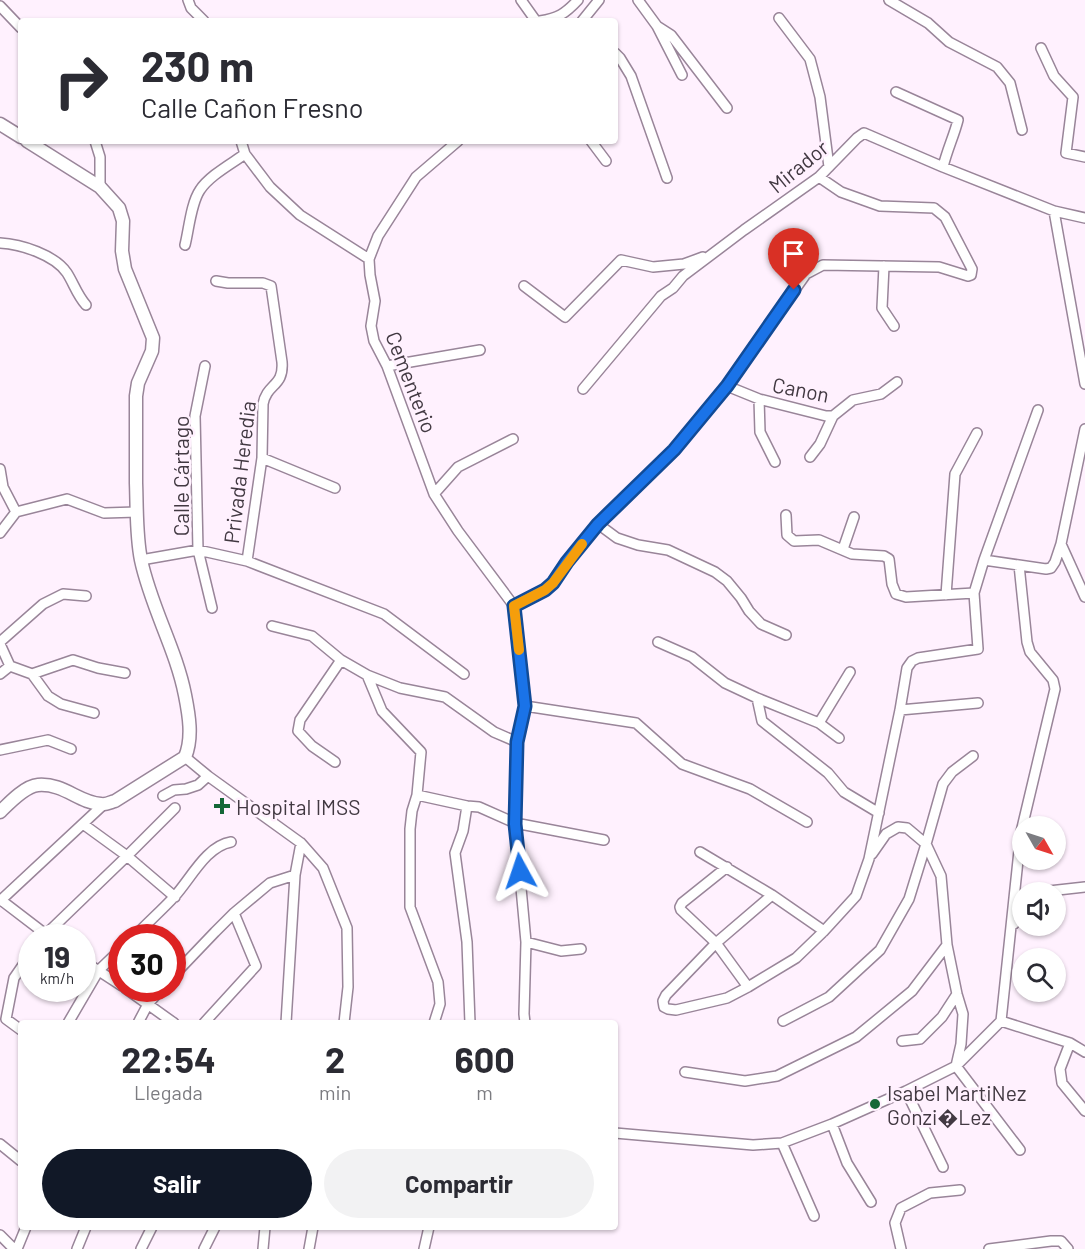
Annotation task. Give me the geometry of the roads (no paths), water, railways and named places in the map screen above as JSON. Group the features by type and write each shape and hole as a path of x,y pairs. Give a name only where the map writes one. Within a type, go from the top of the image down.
{"street":[{"path":"188,0 191,8 201,18"},
{"path":"521,0 536,18"},
{"path":"554,18 567,11 578,0"},
{"path":"586,18 599,0"},
{"path":"638,0 657,27 682,75"},
{"path":"889,0 928,22 949,42 997,67 1010,82 1022,130"},
{"path":"0,6 18,25"},
{"path":"778,18 810,59 820,97 829,167"},
{"path":"657,27 671,35 728,108"},
{"path":"1041,48 1054,76 1073,97 1085,100"},
{"path":"618,56 631,76 667,178"},
{"path":"896,92 958,120 947,148 943,167"},
{"path":"1073,97 1066,153 1085,157"},
{"path":"0,124 18,135"},
{"name":"Mirador","path":"583,389 661,296 673,288 683,276 744,230 819,177 864,133 1054,211 1085,218"},
{"path":"30,924 0,900 103,805 115,801 185,758 189,749 189,716 181,677 155,608 141,560 137,512 136,396 138,383 152,351 153,338 125,268 123,221 119,208 100,187 32,144"},
{"path":"96,144 100,157 100,187"},
{"path":"242,144 245,154 270,188 300,215 369,259 378,236 416,177 454,144"},
{"path":"593,144 606,161"},
{"path":"185,245 195,198 200,189 206,182 245,154"},
{"path":"525,1020 526,942 515,824 517,742 525,706 514,606 545,590 553,583 598,524 674,450 727,386 806,274 823,265 939,267 971,275 972,269 945,217 934,208 880,206 841,192 819,177"},
{"path":"1054,211 1085,384"},
{"path":"0,243 36,252 58,263 67,273 86,305"},
{"path":"524,286 565,317 621,260 653,267 684,264 714,253"},
{"name":"Cementerio","path":"369,259 375,301 370,326 374,341 387,366 434,494 458,531 514,606"},
{"path":"884,266 882,308 894,326"},
{"name":"Privada Heredia","path":"216,281 263,283 271,286 283,372 265,396 263,404 262,458 247,561"},
{"path":"387,366 480,350"},
{"name":"Calle Cártago","path":"205,366 195,416 198,550 212,608"},
{"name":"Canon","path":"727,386 759,399 833,416 853,400 881,394 897,382"},
{"path":"759,399 760,432 775,462"},
{"path":"772,895 716,943 666,995 663,1001 664,1007 668,1010 676,1010 727,998 748,987 796,958 856,896 869,859 907,668 912,661 918,658 978,649 974,593 1038,410"},
{"path":"810,457 820,444 833,416"},
{"path":"984,560 1051,568 1061,544 1085,429"},
{"path":"946,596 955,474 977,433"},
{"path":"434,494 458,466 513,439"},
{"path":"262,458 335,488"},
{"path":"0,469 2,485 16,512"},
{"path":"0,533 16,512 67,499 104,513 137,512"},
{"path":"786,515 787,535 794,541 819,540 852,554 884,556 889,559 892,584 896,594 906,597 974,593"},
{"path":"843,549 854,518"},
{"path":"598,524 617,538 638,545 668,550 715,573 727,581 761,624 786,635"},
{"path":"1061,544 1085,597"},
{"path":"141,560 198,550 247,561 384,614 465,674"},
{"path":"1019,565 1027,642 1030,652 1053,680 1055,689 1021,832 1019,882"},
{"path":"86,596 63,594 44,604 0,643 10,666 32,674 48,696 61,704 94,713"},
{"path":"272,626 312,636 341,660 367,675 400,688 446,697 494,732 517,742"},
{"path":"658,642 692,657 725,682 819,723 839,738"},
{"path":"32,674 73,660 125,673"},
{"path":"335,762 312,746 298,731 300,720 341,660"},
{"path":"0,674 10,666"},
{"path":"819,723 850,672"},
{"path":"367,675 382,711 421,752 417,795 410,829 410,907 438,982 440,1004 435,1020"},
{"path":"758,698 762,721 828,773 844,792 879,813"},
{"path":"900,710 978,703"},
{"path":"525,706 636,723 682,764 750,789 807,822"},
{"path":"0,750 48,740 72,748"},
{"path":"783,1021 829,997 880,950 909,899 943,784 952,772 973,756"},
{"path":"185,758 301,843 323,868 347,928 348,987 344,1020"},
{"path":"163,796 174,790 198,785 208,776"},
{"path":"0,812 16,796 37,785 60,787 88,801 103,805"},
{"path":"417,795 479,807 515,824 604,840"},
{"path":"467,806 463,831 454,853 467,942 470,1020"},
{"path":"57,924 175,808"},
{"path":"83,824 128,856 175,897"},
{"path":"869,859 886,834 898,827 907,828 926,844 941,876 946,945 963,1014 961,1044 956,1066"},
{"path":"147,924 175,897 198,864 223,843 231,842"},
{"path":"286,1020 295,875 301,843"},
{"path":"700,852 772,895 824,931"},
{"path":"727,867 680,907 716,943 748,987"},
{"path":"186,962 234,913 270,883 295,875"},
{"path":"1066,889 1085,887"},
{"path":"207,1020 255,966 234,913"},
{"path":"618,1133 753,1144 782,1143 832,1124 956,1066 1001,1021 1012,924"},
{"path":"526,942 561,951 581,950"},
{"path":"685,1072 745,1081 777,1076 856,1037 912,991 946,945"},
{"path":"70,1020 99,970 108,961"},
{"path":"96,968 108,976"},
{"path":"18,973 6,1019 18,1028"},
{"path":"902,1041 920,1039 942,1017 957,994"},
{"path":"145,1002 170,1020"},
{"path":"140,1020 148,1004"},
{"path":"1001,1021 1070,1043 1085,1052"},
{"path":"1070,1043 1060,1069 1062,1083 1085,1111"},
{"path":"956,1066 1020,1150"},
{"path":"906,1091 943,1167"},
{"path":"832,1124 847,1163 871,1202"},
{"path":"782,1143 814,1216"},
{"path":"1,1147 18,1159"},
{"path":"901,1249 895,1223 901,1208 930,1193 960,1190"},
{"path":"0,1235 15,1249 24,1230"},
{"path":"77,1249 85,1230"},
{"path":"141,1249 150,1230"},
{"path":"204,1249 214,1230"},
{"path":"263,1249 265,1230"},
{"path":"309,1249 313,1230"},
{"path":"424,1249 428,1230"},
{"path":"989,1249 1051,1240 1061,1241 1068,1249"}],"place":[{"name":"Hospital IMSS","path":"222,806"},
{"name":"Isabel MartiNez Gonzi�Lez","path":"875,1104"}]}
